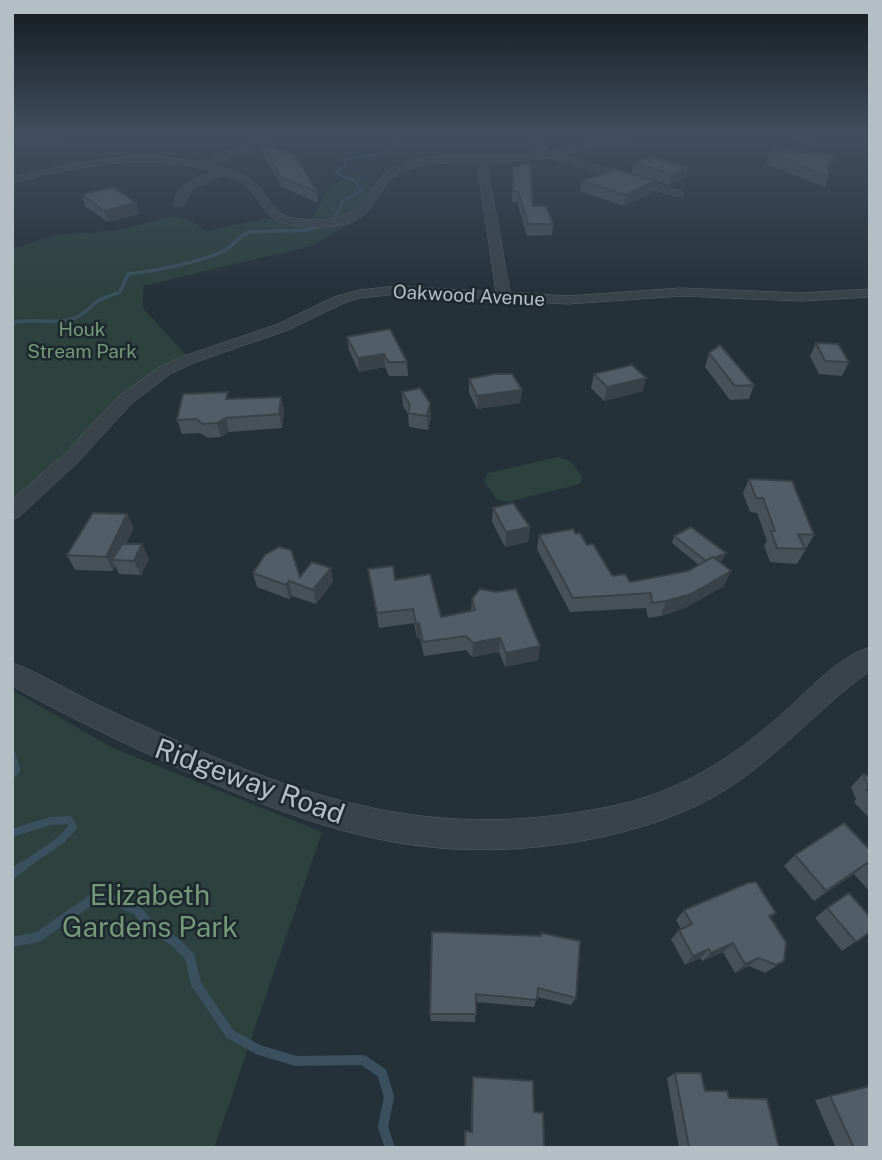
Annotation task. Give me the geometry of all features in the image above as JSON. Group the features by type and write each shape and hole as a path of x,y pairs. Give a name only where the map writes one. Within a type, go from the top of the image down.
{"street":[{"path":"179,204 181,193 185,189"},
{"path":"254,189 270,212 277,217 297,221 330,222 356,216 364,210 378,189"},
{"path":"485,189 504,287 502,297"},
{"path":"663,189 679,194"},
{"name":"Oakwood Avenue","path":"12,512 72,457 125,400 177,364 263,335 339,300 359,294 397,290 568,300 680,292 801,297 870,293"},
{"name":"Ridgeway Road","path":"12,673 141,740 290,802 354,820 411,830 481,835 551,831 606,822 659,807 691,793 739,766 781,732 845,673 870,657"}],"green space":[{"path":"328,189 372,189 360,205 348,214 311,219"},
{"name":"Houk Stream Park","path":"173,216 188,219 207,231 267,218 287,222 357,220 311,246 143,286 143,308 188,357 118,400 12,504 12,249 56,235 114,231"},
{"path":"558,457 570,461 583,477 580,484 507,502 496,499 484,481 488,473"},
{"name":"Elizabeth Gardens Park","path":"12,690 113,748 322,832 214,1148 12,1148"}],"building":[{"path":"116,189 136,203 104,211 82,195"},
{"path":"532,189 533,206 546,206 553,224 528,224 518,191 513,191"},
{"path":"607,189 638,189 625,195"},
{"path":"390,329 407,362 388,362 384,354 358,358 347,337"},
{"path":"816,343 838,344 849,362 825,361"},
{"path":"720,345 754,385 735,386 709,353"},
{"path":"632,365 646,378 607,387 594,374"},
{"path":"512,374 522,390 477,396 469,379"},
{"path":"420,388 430,403 427,416 408,413 410,405 402,392"},
{"path":"228,392 226,399 281,397 279,414 226,418 217,423 203,424 196,419 177,420 183,394"},
{"path":"749,479 792,481 814,535 798,534 805,549 777,548 771,531 775,531 763,498 756,498"},
{"path":"513,503 530,527 506,532 493,508"},
{"path":"93,513 127,514 106,557 67,555"},
{"path":"691,527 726,553 706,561 674,536"},
{"path":"573,529 576,534 580,533 587,545 593,544 613,576 625,574 630,582 688,571 713,557 731,571 691,594 666,601 652,603 651,593 573,598 539,535"},
{"path":"122,544 142,544 134,561 112,560"},
{"path":"279,547 291,550 300,577 312,562 331,568 313,590 289,581 286,585 253,573 265,555"},
{"path":"393,566 395,580 430,574 441,617 475,610 472,599 480,589 496,592 516,589 540,646 506,653 500,638 473,643 466,636 423,642 413,609 377,613 368,569"},
{"path":"863,774 870,777 870,793 866,790 869,788"},
{"path":"844,823 870,850 870,866 867,863 826,891 795,855"},
{"path":"756,882 776,913 769,916 786,942 784,961 776,965 759,958 745,964 733,943 711,953 709,949 693,956 679,930 692,924 684,910"},
{"path":"849,893 870,917 870,932 856,942 827,908"},
{"path":"432,932 541,936 541,933 580,941 576,998 538,988 537,1000 476,994 476,1014 430,1014"},
{"path":"675,1073 701,1073 705,1091 727,1091 729,1098 767,1099 779,1148 688,1148"},
{"path":"473,1077 533,1081 534,1112 543,1113 544,1148 465,1148 465,1131 472,1132"},
{"path":"870,1086 870,1148 854,1148 830,1096"}],"waterway":[{"path":"335,216 341,208 341,202 362,191 361,189"},
{"path":"12,323 64,321 76,317 99,300 120,292 128,274 176,266 211,256 226,250 249,232 308,230 326,224"},
{"path":"12,755 16,770 12,774"},
{"path":"12,833 50,821 69,820 73,827 61,840 20,868"},
{"path":"12,874 23,866"},
{"path":"12,942 38,937 91,900 106,898 136,909 152,928 174,941 190,957 196,984 230,1034 259,1050 296,1061 363,1060 382,1073 389,1097 383,1127 390,1148"}]}
